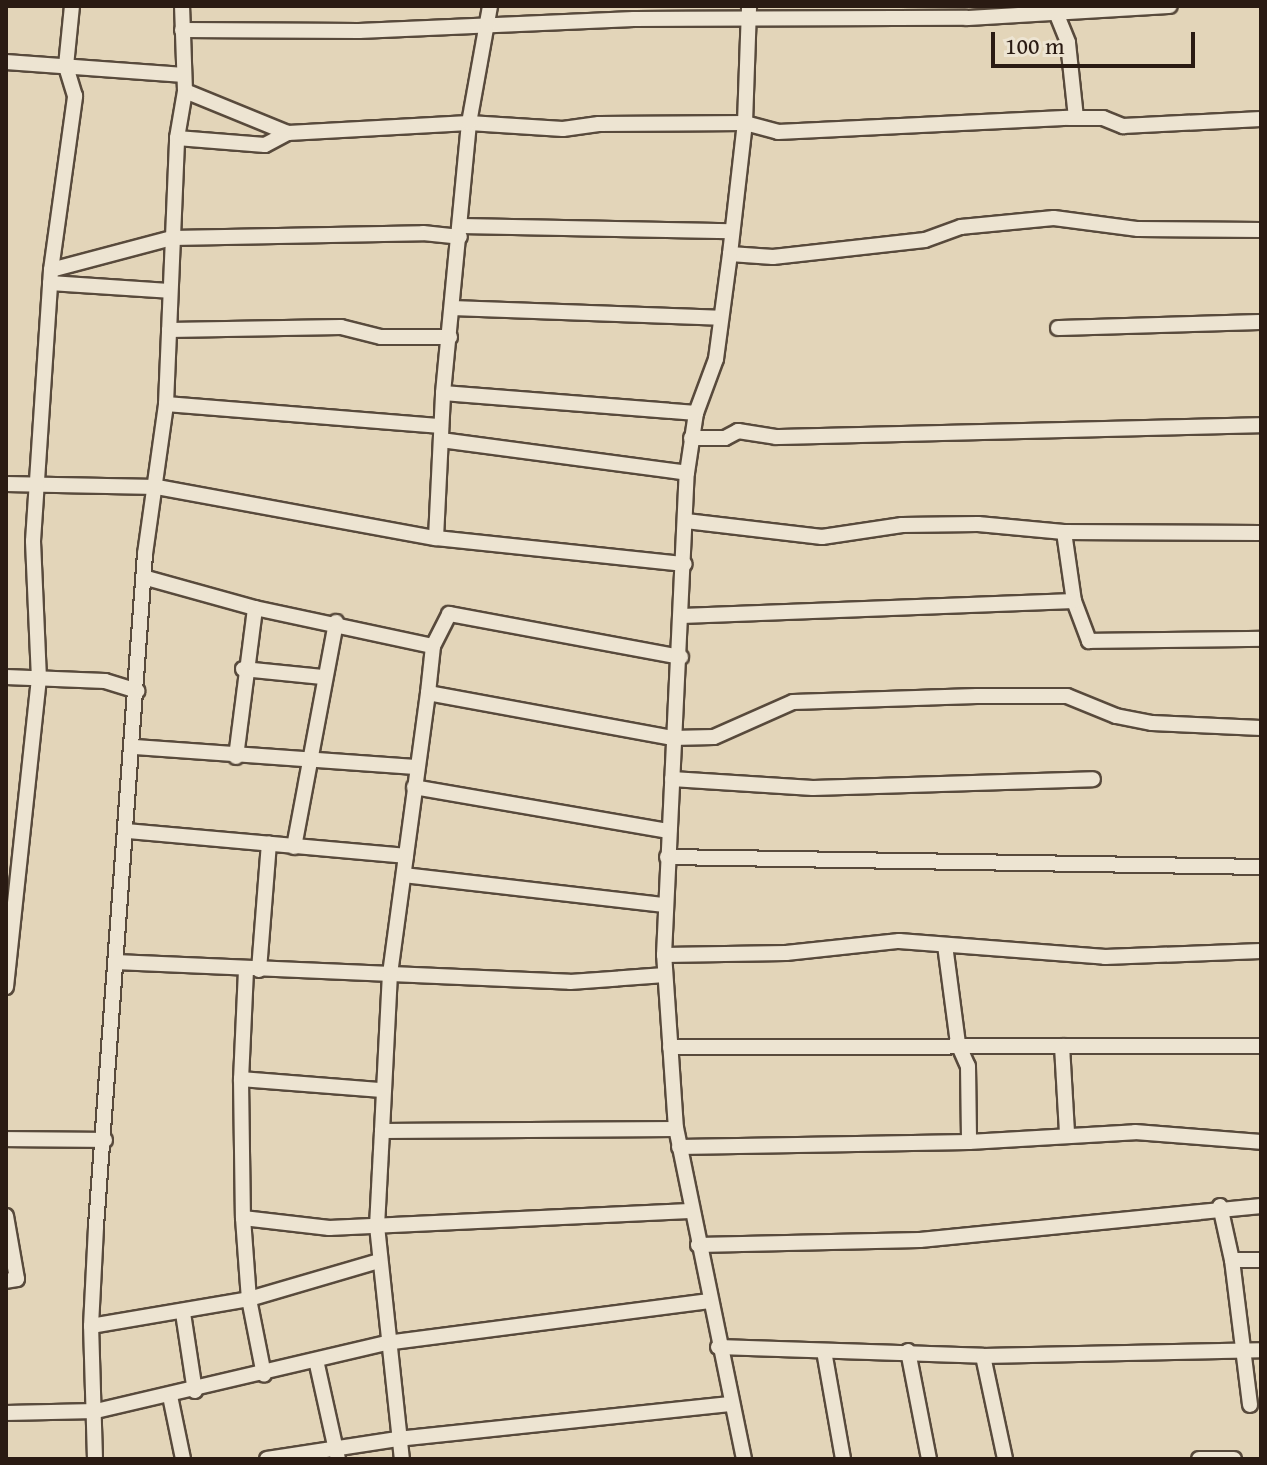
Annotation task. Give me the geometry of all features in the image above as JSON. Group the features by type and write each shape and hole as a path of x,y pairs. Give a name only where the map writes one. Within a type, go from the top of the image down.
{"street":[{"path":"6,987 39,679 32,574 50,277 75,96 66,66 72,6"},
{"path":"95,1459 96,1411 91,1326 115,962 135,747 143,577 166,404 177,138 185,91 181,75 182,6"},
{"path":"436,538 443,393 461,232 469,123 490,6"},
{"path":"182,30 486,25 748,13 964,12 1170,6"},
{"path":"1055,10 1068,43 1076,118"},
{"path":"744,1459 708,1301 676,1129 665,975 664,905 672,738 681,657 687,473 696,413 716,359 730,254 745,123 748,13"},
{"path":"6,62 181,75"},
{"path":"185,91 288,133"},
{"path":"177,138 265,145 288,133 469,123 563,129 599,124 745,123 778,132 1076,118 1103,118 1123,126 1261,119"},
{"path":"730,254 788,256 925,240 1005,221 1054,218 1151,230 1261,230"},
{"path":"50,277 172,238 731,231"},
{"path":"50,277 169,291"},
{"path":"452,308 720,318"},
{"path":"1058,328 1261,322"},
{"path":"169,330 341,327 381,337 450,337"},
{"path":"443,393 696,413"},
{"path":"166,404 441,433 687,473"},
{"path":"691,438 725,438 738,431 776,437 1261,425"},
{"path":"6,484 39,488 157,487 436,538 685,564"},
{"path":"686,521 822,537 902,525 995,524 1064,532 1261,533"},
{"path":"1064,532 1074,601 1083,633 1095,644 1261,639"},
{"path":"143,577 255,608 336,622 433,646"},
{"path":"682,616 1074,601"},
{"path":"236,757 243,669 255,608"},
{"path":"402,1459 386,1343 377,1226 382,1090 390,974 433,646 449,614 681,657"},
{"path":"294,847 323,677 336,622"},
{"path":"243,669 323,677"},
{"path":"6,677 105,681 137,691"},
{"path":"428,693 672,738 714,737 793,702 977,696 1067,696 1116,716 1152,723 1261,728"},
{"path":"135,747 236,757 309,756 415,767"},
{"path":"672,779 813,788 1093,779"},
{"path":"414,787 669,831"},
{"path":"127,831 406,856"},
{"path":"264,1375 249,1299 243,1218 241,1079 269,843"},
{"path":"667,857 1261,867"},
{"path":"404,875 664,905"},
{"path":"664,955 786,953 899,941 1105,957 1261,951"},
{"path":"945,945 958,1044 969,1074 969,1142"},
{"path":"115,962 570,982 665,975"},
{"path":"670,1047 958,1044 1261,1046"},
{"path":"1062,1046 1067,1133"},
{"path":"241,1079 382,1090"},
{"path":"382,1131 676,1129"},
{"path":"679,1147 969,1142 1067,1133 1177,1134 1261,1142"},
{"path":"6,1139 105,1140"},
{"path":"698,1245 920,1240 1220,1206 1261,1206"},
{"path":"1220,1206 1232,1260 1250,1405"},
{"path":"243,1218 306,1227 377,1226 690,1211"},
{"path":"6,1216 17,1279 6,1281"},
{"path":"1232,1260 1261,1260"},
{"path":"91,1326 183,1313 249,1299 379,1261"},
{"path":"6,1413 96,1411 264,1375 386,1343 708,1301"},
{"path":"183,1313 195,1391"},
{"path":"718,1347 908,1351 983,1356 1261,1350"},
{"path":"824,1351 843,1459"},
{"path":"908,1351 929,1459"},
{"path":"983,1356 1005,1459"},
{"path":"316,1360 338,1454"},
{"path":"170,1396 183,1459"},
{"path":"267,1459 338,1454 397,1439 730,1404"},
{"path":"1199,1459 1234,1459"}]}
